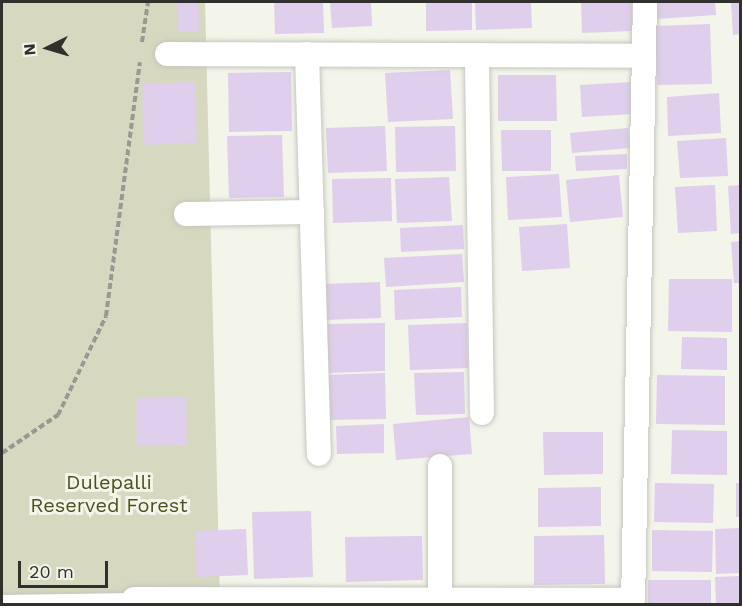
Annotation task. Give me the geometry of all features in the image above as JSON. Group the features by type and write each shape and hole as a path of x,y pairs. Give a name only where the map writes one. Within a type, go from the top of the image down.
{"street":[{"path":"134,599 633,602 645,2"},
{"path":"167,54 307,54 477,60 644,57"},
{"path":"307,54 319,454"},
{"path":"477,60 482,413"},
{"path":"186,214 312,212"},
{"path":"440,466 440,600"}],"lane":[{"path":"2,602 50,603 134,599"}],"path":[{"path":"141,45 147,2"},
{"path":"2,453 58,414 106,316 120,240 140,57"}],"green space":[{"name":"Dulepalli Reserved Forest","path":"2,2 205,2 220,604 2,604"}],"building":[{"path":"177,2 198,2 199,32 178,32"},
{"path":"274,2 323,2 324,33 275,34"},
{"path":"330,2 371,2 372,26 332,28"},
{"path":"426,2 472,2 472,30 426,31"},
{"path":"475,2 531,2 532,28 476,30"},
{"path":"581,2 632,2 632,31 582,33"},
{"path":"654,2 715,2 716,15 656,19"},
{"path":"731,2 740,2 740,34 733,35"},
{"path":"710,24 712,84 657,85 655,26"},
{"path":"450,70 453,119 388,122 385,73"},
{"path":"291,72 292,131 229,132 228,73"},
{"path":"498,75 556,75 557,121 498,121"},
{"path":"195,82 197,143 144,145 142,84"},
{"path":"631,82 634,114 582,117 580,85"},
{"path":"719,93 721,133 668,136 667,97"},
{"path":"385,126 387,171 328,173 326,128"},
{"path":"455,126 456,171 396,172 395,127"},
{"path":"628,128 630,148 572,153 570,133"},
{"path":"501,130 551,130 551,171 502,171"},
{"path":"282,135 284,197 229,198 227,136"},
{"path":"726,138 728,176 680,178 677,141"},
{"path":"627,154 627,169 576,171 575,156"},
{"path":"559,174 562,217 508,220 506,177"},
{"path":"619,175 623,217 570,222 566,180"},
{"path":"449,177 452,221 397,223 395,179"},
{"path":"391,178 392,221 333,223 332,179"},
{"path":"715,185 717,231 678,233 675,187"},
{"path":"740,185 740,233 731,234 728,186"},
{"path":"567,224 570,268 522,271 519,227"},
{"path":"463,225 464,249 401,252 400,228"},
{"path":"740,241 740,283 734,283 731,242"},
{"path":"462,254 464,282 386,287 384,258"},
{"path":"669,279 732,279 732,332 668,331"},
{"path":"380,282 381,318 324,320 323,284"},
{"path":"461,287 462,317 395,320 394,290"},
{"path":"385,323 385,371 327,373 326,324"},
{"path":"467,323 468,368 410,370 408,325"},
{"path":"682,337 727,338 727,370 681,369"},
{"path":"464,372 465,414 416,415 414,373"},
{"path":"385,373 386,419 324,420 323,375"},
{"path":"657,375 725,376 725,425 656,424"},
{"path":"186,397 187,445 137,446 136,398"},
{"path":"469,417 472,454 396,460 393,424"},
{"path":"384,424 384,453 337,454 336,426"},
{"path":"672,430 727,431 727,475 671,474"},
{"path":"543,432 603,432 603,474 544,475"},
{"path":"655,483 714,484 713,523 654,522"},
{"path":"736,483 740,483 740,517 736,517"},
{"path":"601,487 601,526 538,527 538,488"},
{"path":"311,511 313,577 254,579 252,512"},
{"path":"740,528 740,573 716,574 715,529"},
{"path":"246,529 248,575 197,577 195,531"},
{"path":"652,530 713,531 712,572 652,571"},
{"path":"604,535 605,584 534,585 534,536"},
{"path":"422,536 423,580 346,582 345,537"},
{"path":"740,576 740,604 716,604 715,577"},
{"path":"648,580 711,580 711,604 648,604"}]}
